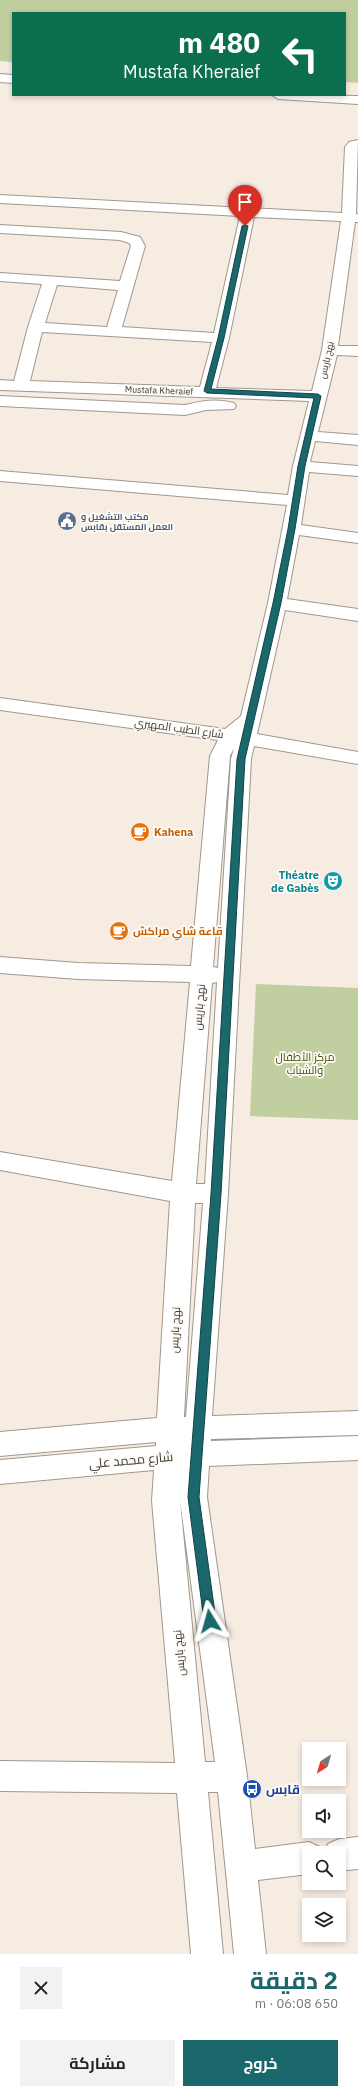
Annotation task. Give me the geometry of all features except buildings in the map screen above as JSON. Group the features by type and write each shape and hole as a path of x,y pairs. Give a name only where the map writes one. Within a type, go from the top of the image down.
{"street":[{"path":"0,78 12,79"},
{"path":"294,96 358,100"},
{"name":"نهج باريس","path":"250,1954 232,1776 193,1497 216,1194 242,730 277,603 292,529 301,466 350,267 353,217 352,148 354,145 358,144"},
{"path":"0,200 353,217"},
{"path":"207,391 221,338 248,212"},
{"path":"0,229 121,236 133,239 138,246 114,331"},
{"path":"0,278 127,286"},
{"path":"21,386 36,327 51,281"},
{"path":"36,327 221,338"},
{"path":"330,350 358,351"},
{"name":"Mustafa Kheraief","path":"0,385 207,391 316,403"},
{"path":"0,401 186,410 206,405 316,403"},
{"path":"309,436 358,440"},
{"path":"301,466 358,471"},
{"path":"0,476 296,501"},
{"path":"292,529 358,538"},
{"path":"277,603 358,615"},
{"path":"0,719 8,705"},
{"name":"شارع الطيب المهيري","path":"8,705 242,730 358,758"},
{"name":"نهج باريس","path":"207,1954 166,1501 167,1456 183,1192 220,756 242,730"},
{"path":"0,965 78,971 228,976"},
{"path":"0,1161 183,1192 216,1194"},
{"path":"0,1444 169,1429 358,1423"},
{"name":"شارع محمد علي","path":"0,1472 167,1456 358,1448"},
{"path":"0,1776 191,1778 232,1776"},
{"path":"346,1854 358,1853"},
{"path":"242,1866 302,1859"}],"green space":[{"path":"0,0 358,0 358,83 346,82 346,12 12,12 12,62 0,61"},
{"name":"مركز الأطفال والشباب","path":"256,984 358,988 358,1120 250,1116"}],"place":[{"name":"مكتب التشغيل و العمل المستقل بقابس","path":"67,521"},
{"name":"Kahena","path":"140,832"},
{"name":"Théatre de Gabès","path":"333,881"},
{"name":"قاعة شاي مراكش","path":"119,931"},
{"name":"قابس","path":"252,1789"}],"route":[{"path":"210,1621 193,1497 216,1194 241,759 277,603 292,529 301,466 318,396 207,391 221,338 245,226"}]}
